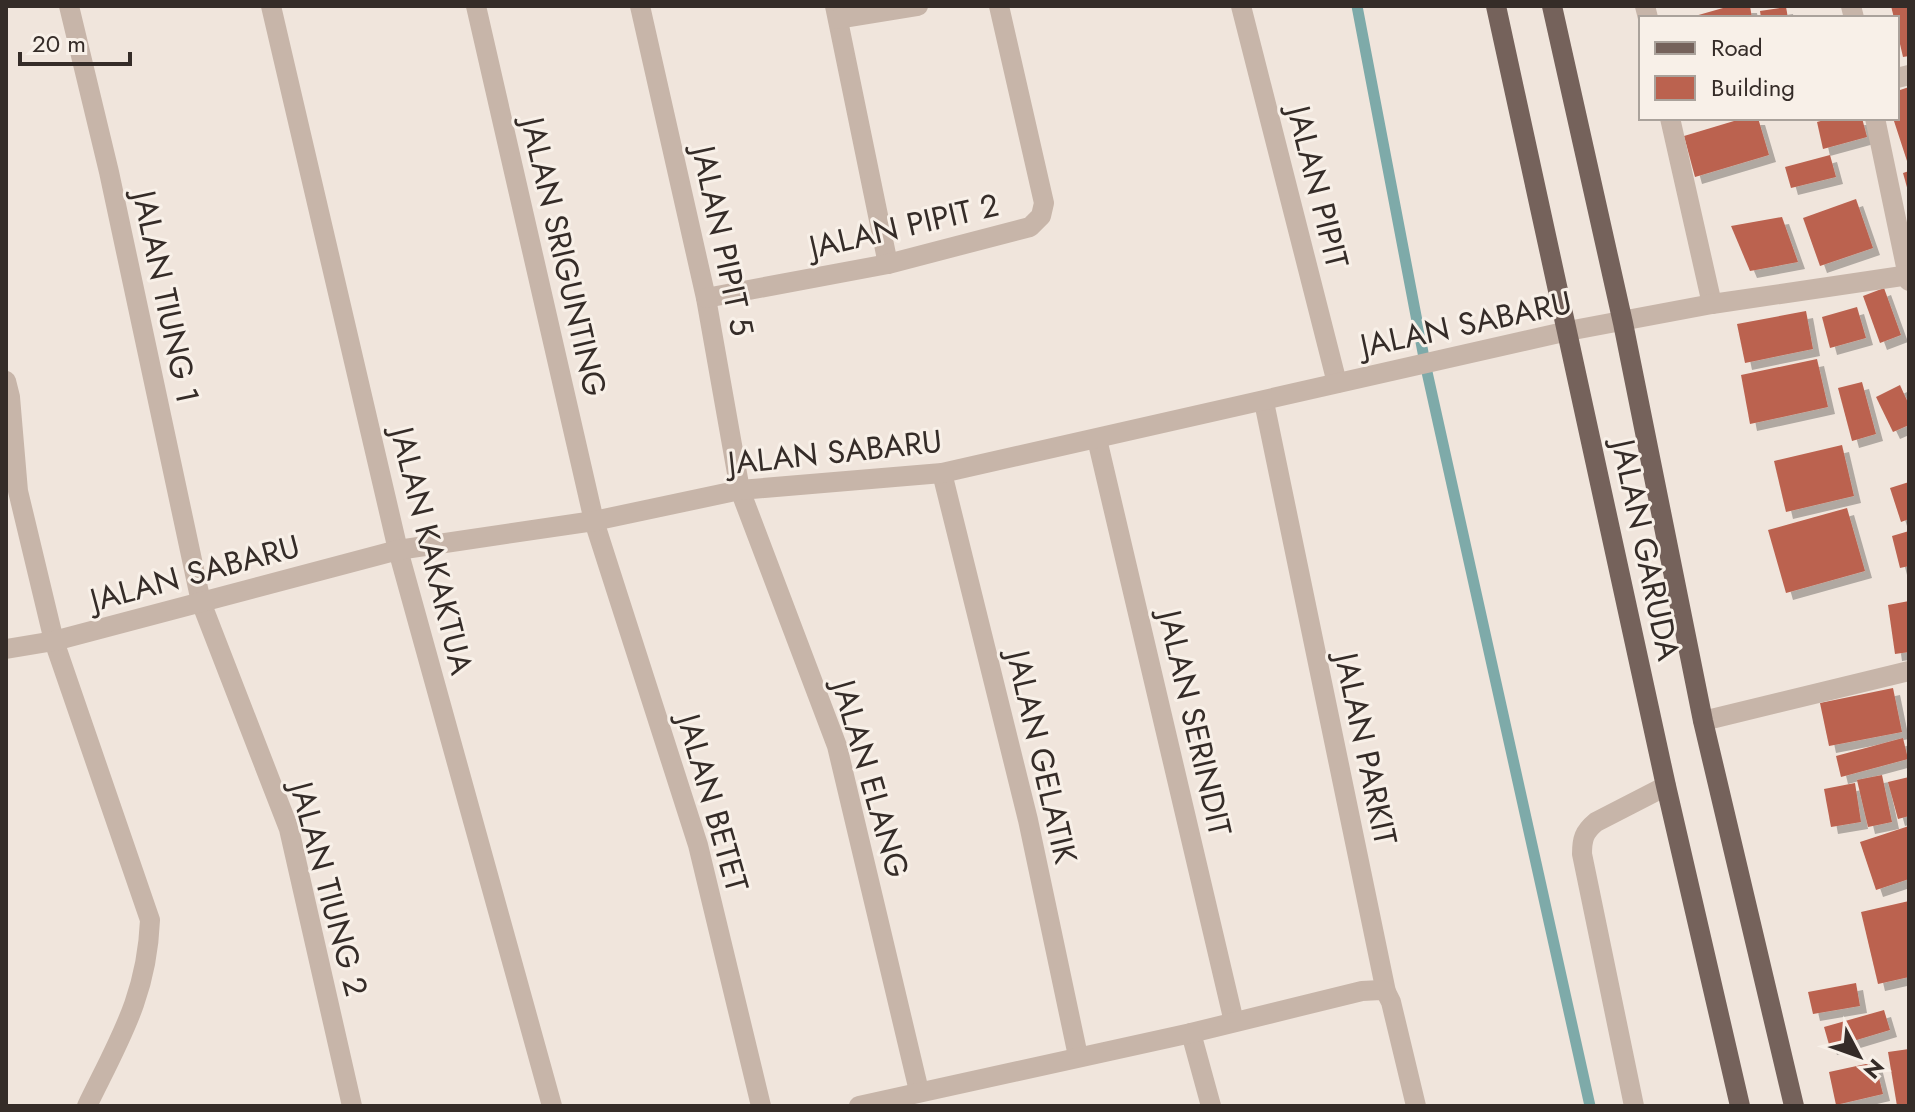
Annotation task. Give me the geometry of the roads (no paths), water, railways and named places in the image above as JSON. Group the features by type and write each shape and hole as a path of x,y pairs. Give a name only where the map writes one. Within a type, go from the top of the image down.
{"main road":[{"name":"JALAN GARUDA","path":"1496,6 1666,786 1740,1106"},
{"name":"JALAN GARUDA","path":"1552,6 1623,323 1703,721 1794,1106"}],"street":[{"name":"JALAN TIUNG 1","path":"69,6 112,188 201,602"},
{"name":"JALAN KAKAKTUA","path":"271,6 398,550 552,1106"},
{"name":"JALAN SRIGUNTING","path":"476,6 594,521"},
{"name":"JALAN PIPIT 5","path":"640,6 706,298 740,490"},
{"path":"888,264 836,13 918,6"},
{"name":"JALAN PIPIT 2","path":"706,298 888,264 1030,227 1041,216 1044,203 999,6"},
{"name":"JALAN PIPIT","path":"1241,6 1337,383"},
{"path":"1670,120 1712,304"},
{"path":"1875,120 1909,277"},
{"name":"JALAN SABARU","path":"6,649 54,641 398,550 594,521 740,490 942,473 1568,331 1712,304 1909,277"},
{"path":"6,381 18,491 54,641 150,920 149,950 134,1010 87,1106"},
{"name":"JALAN PARKIT","path":"1264,402 1386,992 1416,1106"},
{"name":"JALAN SERINDIT","path":"1097,439 1234,1022"},
{"name":"JALAN GELATIK","path":"942,473 1028,820 1078,1056"},
{"name":"JALAN ELANG","path":"740,490 837,746 919,1091"},
{"name":"JALAN BETET","path":"594,521 698,845 761,1106"},
{"name":"JALAN TIUNG 2","path":"201,602 289,829 352,1106"},
{"path":"1703,721 1909,671"},
{"path":"1634,1106 1582,854 1582,839 1586,830 1596,822 1666,786"},
{"path":"859,1106 1191,1033 1362,991 1386,992"},
{"path":"1191,1033 1211,1106"}],"waterway":[{"path":"1357,6 1425,363 1590,1106"}]}
